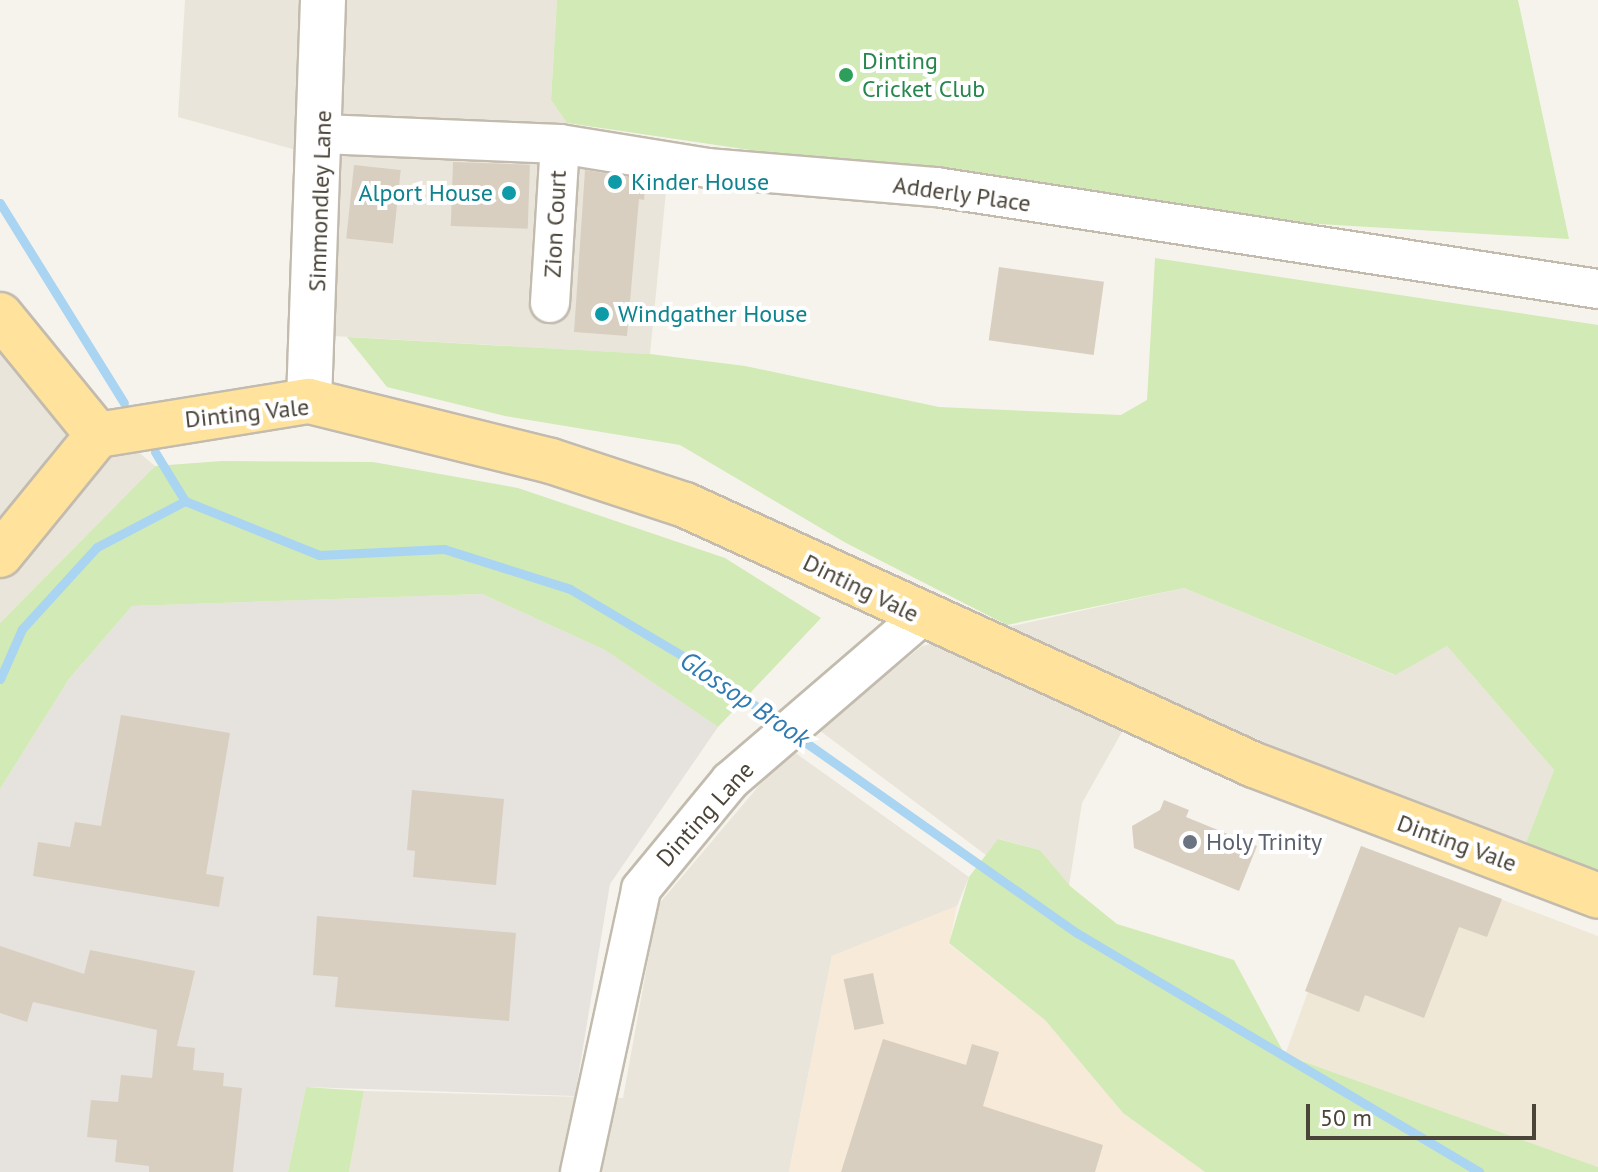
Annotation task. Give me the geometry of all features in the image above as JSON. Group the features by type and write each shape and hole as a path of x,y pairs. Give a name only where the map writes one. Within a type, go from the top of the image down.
{"main road":[{"path":"0,315 98,435 0,555"},
{"name":"Dinting Vale","path":"98,435 309,401 551,461 685,505 921,617 1254,765 1598,896"}],"street":[{"name":"Simmondley Lane","path":"309,401 322,134 323,0"},
{"name":"Adderly Place","path":"322,134 560,144 708,168 936,187 1598,289"},
{"name":"Zion Court","path":"550,303 560,144"},
{"name":"Dinting Lane","path":"580,1172 641,889 670,848 751,764 921,617"}],"shaded area":[{"path":"185,0 557,0 551,100 567,123 560,144 669,161 650,354 315,335 321,157 178,117"},
{"path":"0,336 155,466 0,623"},
{"path":"1184,588 1394,675 1447,646 1554,770 1522,853 1145,691 1082,803 1069,886 1040,850 999,839 986,855 819,730 922,646"},
{"path":"482,594 605,650 718,727 610,884 575,1096 306,1087 288,1172 0,1172 0,789 69,679 132,606"},
{"path":"790,749 969,877 957,906 832,956 789,1172 349,1172 364,1091 623,1098 658,905"},
{"path":"1361,846 1598,936 1598,1167 1285,1055"},
{"path":"957,906 949,944 1045,1020 1123,1113 1205,1172 789,1172 832,956"}],"green space":[{"path":"557,0 1518,0 1569,239 1203,217 567,123 551,100"},
{"path":"1155,258 1598,325 1598,882 1522,853 1554,770 1447,646 1395,675 1184,588 1007,625 846,543 680,445 505,416 387,387 347,337 650,354 745,366 939,407 1121,415 1147,400"},
{"path":"222,461 373,462 518,488 725,558 821,618 718,727 605,650 482,594 132,606 69,679 0,789 0,623 155,466"},
{"path":"998,839 1040,850 1070,886 1117,924 1234,960 1285,1055 1598,1167 1598,1172 1205,1172 1123,1113 1045,1020 949,943 969,877"},
{"path":"306,1087 364,1091 349,1172 288,1172"}],"building":[{"path":"453,162 530,165 528,229 451,226"},
{"path":"354,165 401,170 393,244 346,239"},
{"path":"585,170 646,180 644,200 639,199 627,336 574,332"},
{"path":"999,267 1104,282 1094,355 989,340"},
{"path":"121,715 230,733 206,874 224,877 219,907 33,876 38,842 70,847 75,822 101,826"},
{"path":"412,790 504,799 496,885 413,877 415,851 407,850"},
{"name":"Holy Trinity","path":"1164,800 1189,810 1186,817 1257,846 1239,891 1134,848 1132,826 1160,810"},
{"path":"1361,846 1502,899 1487,937 1459,927 1424,1018 1365,995 1359,1012 1305,991"},
{"path":"317,916 516,933 509,1021 335,1007 338,977 313,975"},
{"path":"0,946 84,974 90,950 195,971 177,1046 195,1048 193,1070 224,1073 223,1086 242,1088 233,1172 149,1172 149,1166 115,1162 117,1140 87,1137 91,1100 118,1102 121,1075 152,1078 157,1030 33,1002 27,1022 0,1013"},
{"path":"873,973 884,1024 854,1030 844,979"},
{"path":"883,1039 966,1065 972,1044 999,1052 983,1106 1103,1145 1095,1172 841,1172"}],"waterway":[{"path":"0,203 124,403"},
{"path":"155,452 185,501"},
{"name":"Glossop Brook","path":"0,679 22,629 97,547 185,501 319,555 444,549 570,589 708,671 783,726"},
{"name":"Glossop Brook","path":"795,735 1077,933 1479,1172"}],"place":[{"name":"Dinting Cricket Club","path":"846,75"},
{"name":"Kinder House","path":"615,182"},
{"name":"Alport House","path":"509,193"},
{"name":"Windgather House","path":"602,314"},
{"name":"Holy Trinity","path":"1190,842"}]}
